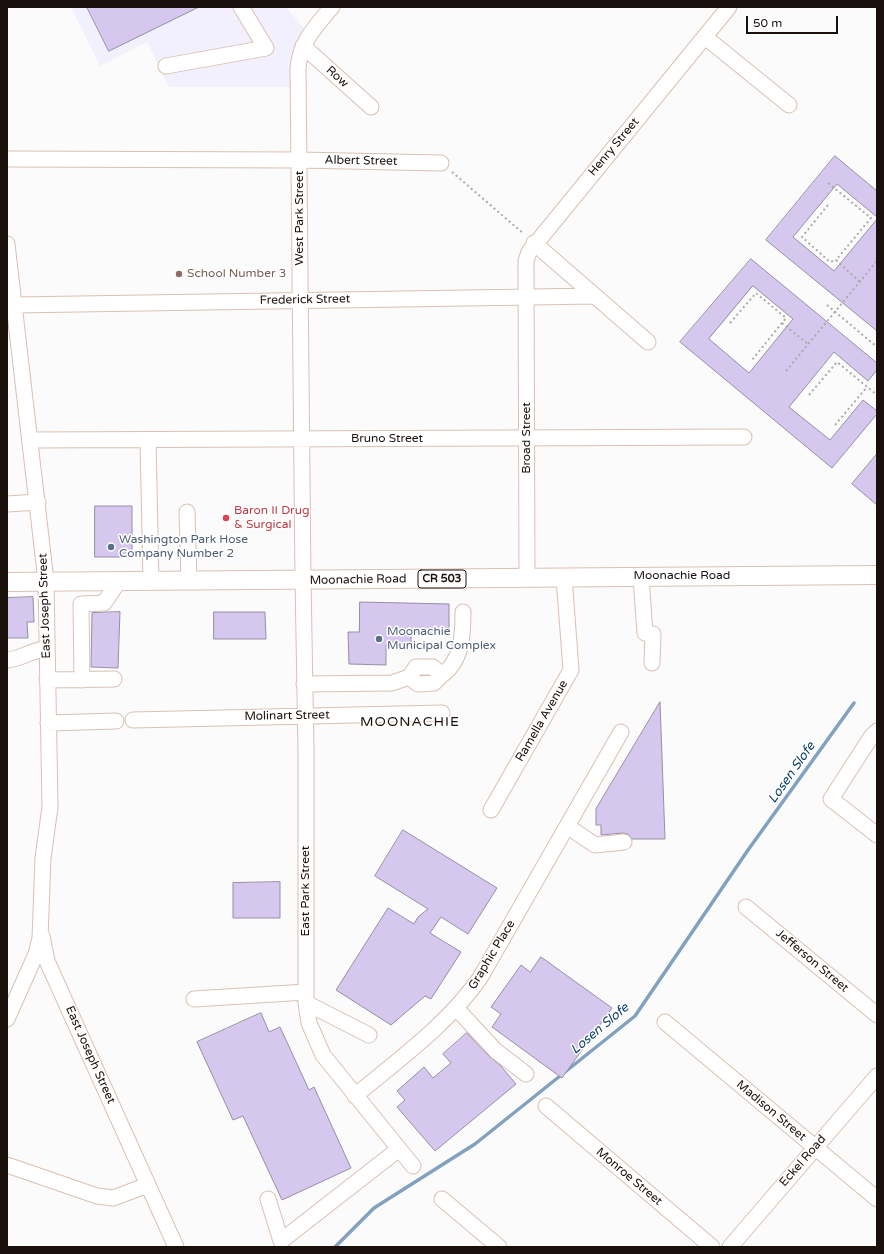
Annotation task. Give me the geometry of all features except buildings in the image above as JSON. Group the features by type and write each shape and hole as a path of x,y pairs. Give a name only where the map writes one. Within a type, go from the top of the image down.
{"main road":[{"name":"Moonachie Road","path":"7,582 877,575"}],"street":[{"path":"166,66 266,48 240,7"},
{"name":"West Park Street","path":"302,580 298,68 302,46 308,36 332,7"},
{"name":"Henry Street","path":"526,297 526,261 534,243 729,7"},
{"path":"705,37 789,105"},
{"name":"Row","path":"302,46 372,107"},
{"name":"Albert Street","path":"7,159 299,160 441,163"},
{"path":"534,243 648,342"},
{"name":"East Joseph Street","path":"7,244 10,288 14,305 46,581 50,807 43,858 41,923 42,942 47,961 176,1247"},
{"name":"Frederick Street","path":"14,305 595,296"},
{"name":"Broad Street","path":"526,297 527,578"},
{"name":"Bruno Street","path":"30,440 744,437"},
{"path":"148,440 151,581"},
{"path":"7,504 38,502"},
{"path":"187,512 189,581"},
{"path":"641,576 645,633 653,634 652,663"},
{"name":"Ramella Avenue","path":"491,810 571,670 564,578"},
{"name":"East Park Street","path":"302,580 305,716 306,997 309,1023 320,1050 333,1069 413,1166"},
{"path":"82,680 81,604 104,603 120,581"},
{"path":"304,684 392,683 409,677 418,684 434,683 450,669 456,660 463,636 463,612"},
{"path":"7,660 22,658 38,649 47,649"},
{"path":"47,680 114,679"},
{"name":"Molinart Street","path":"133,720 442,713"},
{"path":"48,723 116,721"},
{"path":"877,731 871,737 831,799 877,835"},
{"name":"Graphic Place","path":"355,1096 456,1008 480,978 621,732"},
{"path":"567,826 595,845 624,842"},
{"name":"Jefferson Street","path":"746,907 877,1015"},
{"name":"East Joseph Street","path":"7,1019 36,954 41,923"},
{"path":"194,999 306,997 369,1035"},
{"path":"456,1008 496,1051 526,1074"},
{"name":"Madison Street","path":"665,1022 877,1199"},
{"name":"Eckel Road","path":"730,1247 877,1076"},
{"name":"Monroe Street","path":"546,1106 712,1247"},
{"path":"268,1199 282,1241 399,1149"},
{"path":"7,1165 97,1196 114,1198 148,1185"},
{"path":"442,1199 499,1247"}],"path":[{"path":"441,163 534,243"},
{"path":"828,183 871,218 836,260 830,262 802,237 828,205"},
{"path":"836,260 860,282"},
{"path":"786,371 877,261"},
{"path":"730,323 756,293 786,318 752,360"},
{"path":"827,306 877,347"},
{"path":"782,323 808,344"},
{"path":"809,395 837,362 877,395"},
{"path":"835,425 867,387"}],"shaded area":[{"path":"71,7 286,7 309,34 299,87 169,87 147,42 100,66"}],"waterway":[{"name":"Losen Slofe","path":"335,1247 374,1208 475,1144 635,1016 748,850 854,703"}],"place":[{"name":"School Number 3","path":"179,274"},
{"name":"Baron II Drug & Surgical","path":"226,518"},
{"name":"Washington Park Hose Company Number 2","path":"111,547"},
{"name":"Moonachie Municipal Complex","path":"379,639"}],"district":[{"name":"MOONACHIE","path":"410,722"}]}
